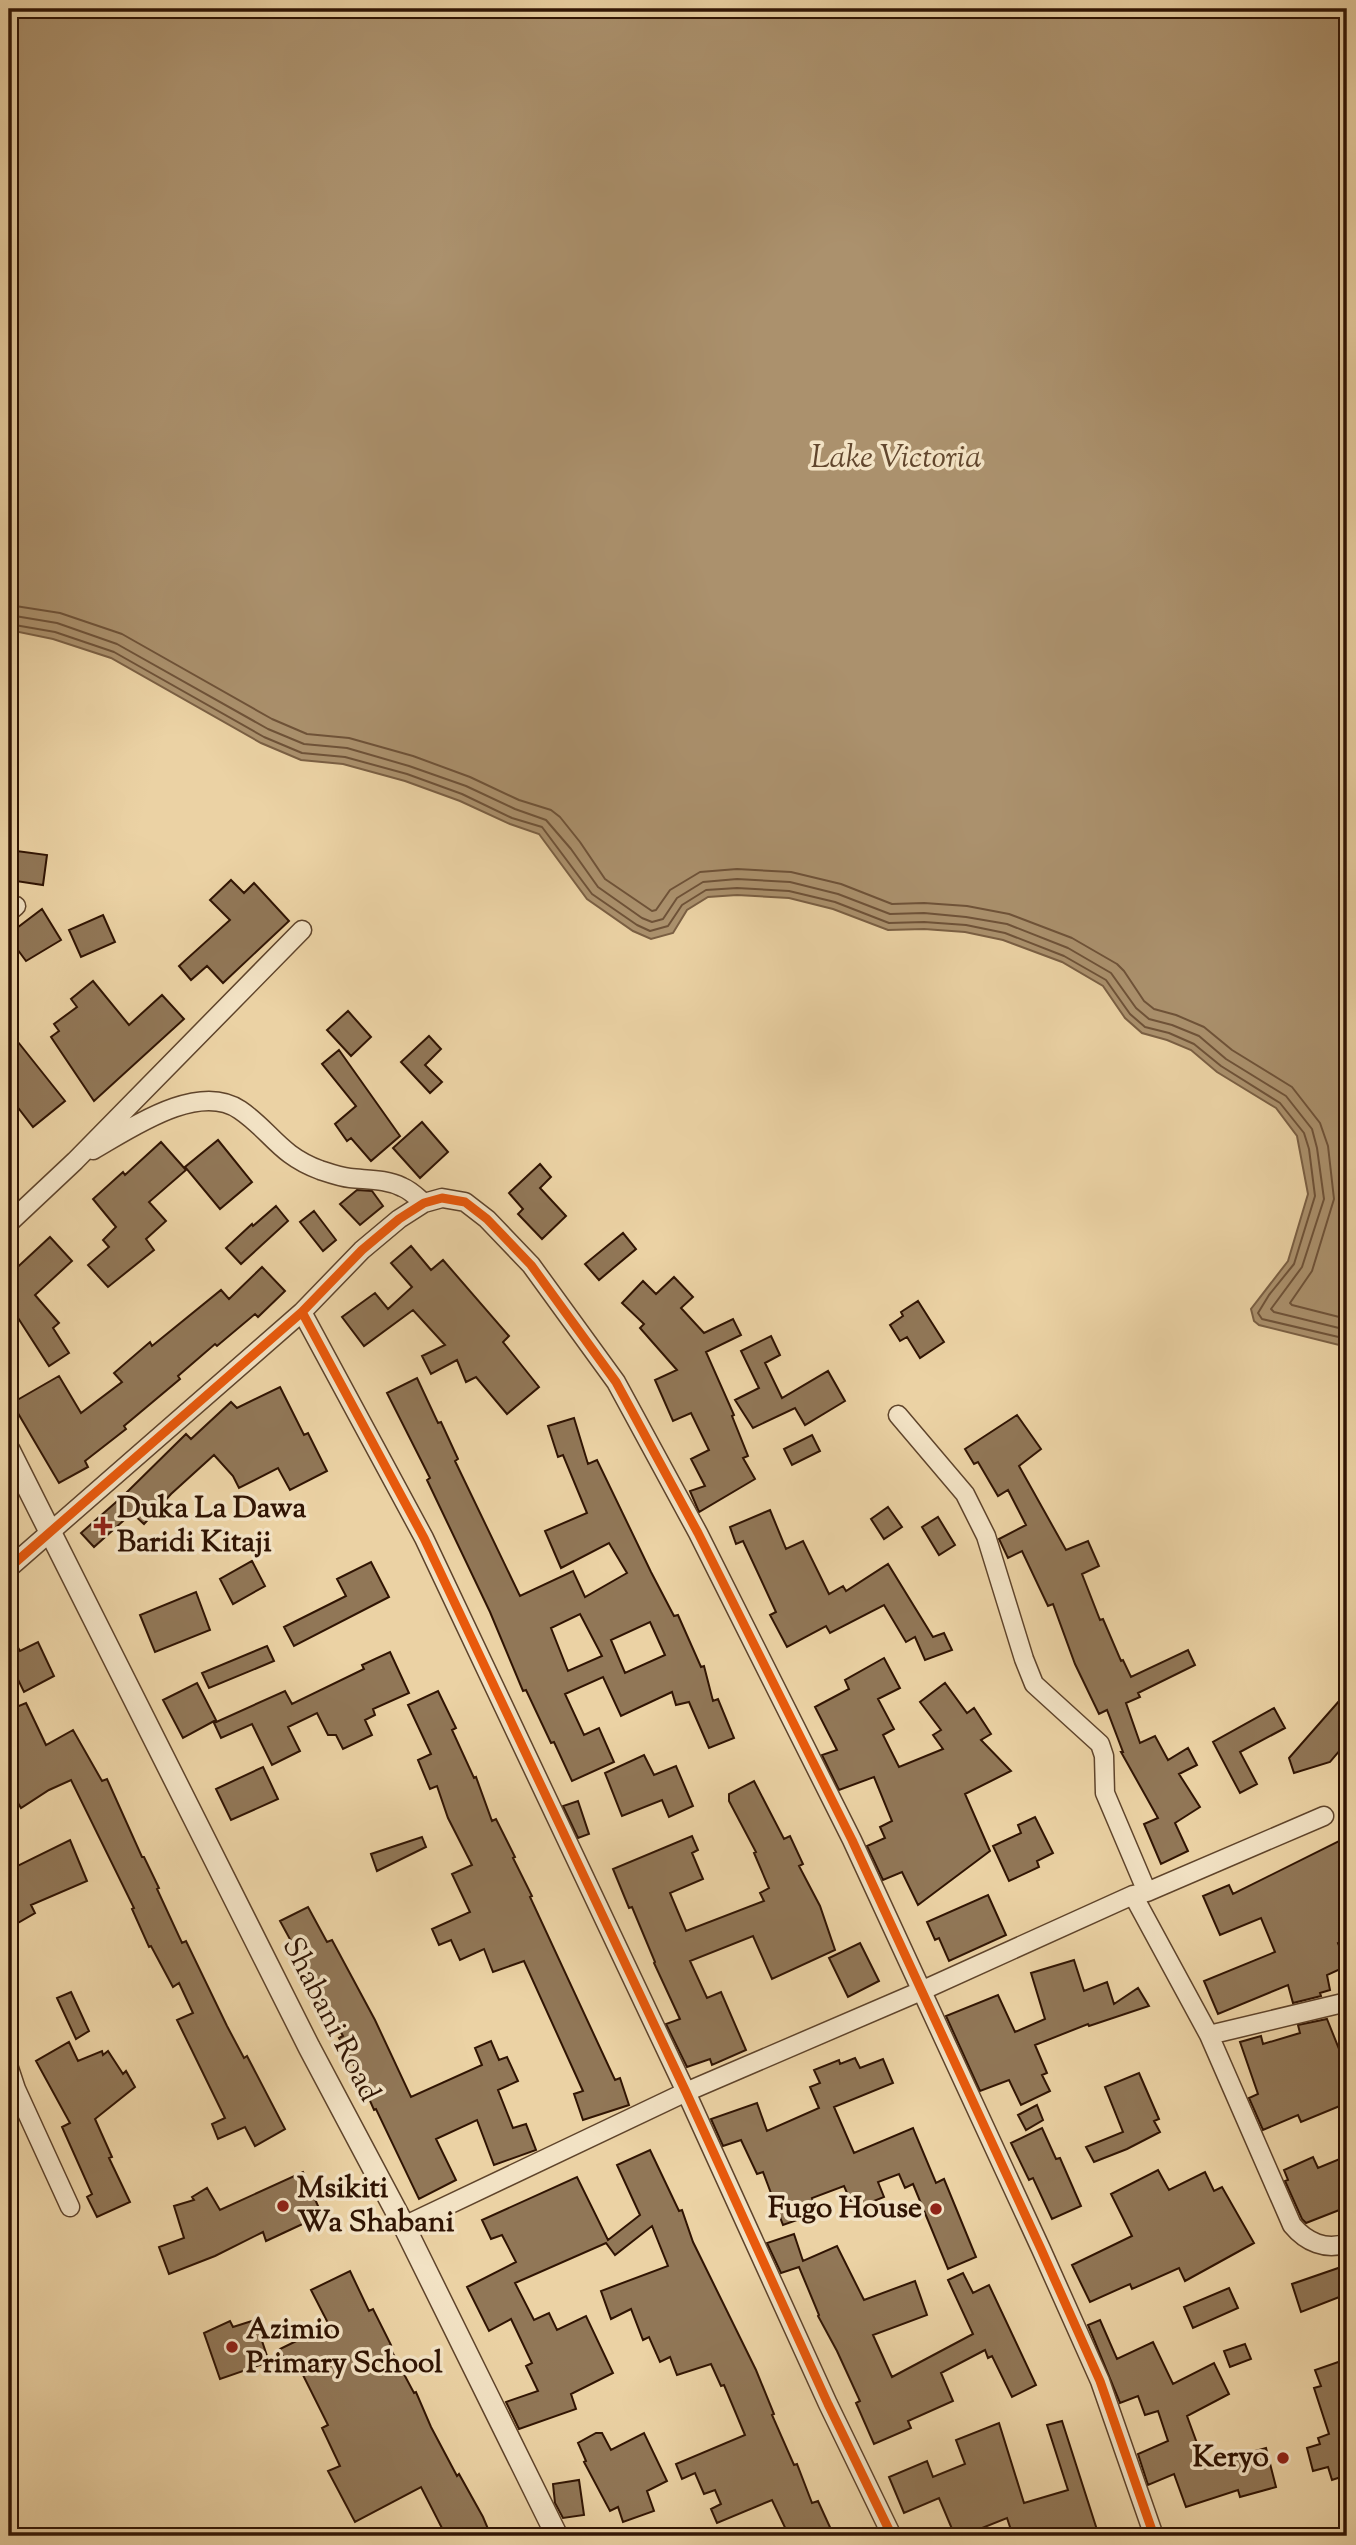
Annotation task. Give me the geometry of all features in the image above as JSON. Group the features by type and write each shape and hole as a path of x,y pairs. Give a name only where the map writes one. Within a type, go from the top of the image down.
{"street":[{"path":"9,1223 75,1161 302,930"},
{"path":"75,1161 165,1113 201,1100 216,1100 239,1109 277,1146 299,1161 348,1178 390,1182 406,1188 424,1203"},
{"path":"9,1569 302,1312 362,1250 399,1219 424,1203 442,1198 465,1202 487,1219 531,1265 616,1382 698,1533 852,1840 1100,2381 1154,2536"},
{"path":"302,1312 424,1538 892,2536"},
{"path":"898,1415 971,1504 986,1536 1034,1684 1100,1744 1104,1756 1105,1793 1140,1893 1209,2035 1292,2225 1307,2240 1329,2247 1347,2244"},
{"name":"Shabani Road","path":"9,1450 309,2047 404,2226 557,2536"},
{"path":"404,2226 534,2167 686,2092 1140,1893 1324,1816"},
{"path":"1209,2035 1347,2001"},
{"path":"9,2068 70,2207"}],"water":[{"name":"Lake Victoria","path":"9,9 1347,9 1347,1347 1259,1325 1254,1321 1251,1309 1288,1261 1308,1194 1297,1136 1276,1108 1217,1072 1191,1050 1142,1033 1125,1018 1103,986 1062,962 1003,940 965,932 888,930 833,909 789,898 737,895 708,897 687,910 673,933 651,939 633,931 587,899 539,834 405,781 343,764 301,760 261,743 111,658 53,639 9,630"}],"building":[{"path":"9,850 47,855 43,885 9,880"},
{"path":"231,880 244,893 254,883 289,921 223,983 207,966 191,980 179,966 230,920 210,900"},
{"path":"42,909 61,940 26,961 9,938 9,934"},
{"path":"103,915 115,942 81,957 69,930"},
{"path":"93,981 129,1025 162,995 184,1019 94,1101 51,1037 59,1031 54,1024 77,1007 71,999"},
{"path":"348,1011 371,1037 351,1056 327,1030"},
{"path":"429,1036 441,1049 425,1065 442,1082 430,1093 401,1062"},
{"path":"18,1042 65,1101 33,1127 9,1096 9,1049"},
{"path":"339,1050 400,1136 371,1161 351,1138 347,1141 335,1124 356,1106 322,1064"},
{"path":"422,1122 448,1152 420,1178 393,1148"},
{"path":"218,1140 252,1182 220,1209 185,1167"},
{"path":"161,1142 186,1170 149,1202 166,1221 146,1239 154,1250 108,1287 88,1265 109,1247 103,1240 116,1227 93,1199 123,1172 125,1175"},
{"path":"540,1164 551,1177 540,1188 566,1216 542,1239 518,1214 523,1209 509,1193"},
{"path":"357,1190 372,1191 383,1206 360,1225 340,1204"},
{"path":"276,1206 288,1221 241,1264 226,1248"},
{"path":"314,1211 336,1240 323,1251 300,1222"},
{"path":"623,1233 636,1249 599,1280 585,1264"},
{"path":"50,1237 72,1261 35,1295 59,1323 53,1328 69,1353 49,1366 9,1304 9,1275"},
{"path":"411,1246 431,1270 443,1260 509,1336 503,1342 539,1387 507,1414 476,1377 466,1382 457,1360 431,1374 422,1356 445,1345 413,1310 364,1346 342,1317 375,1293 388,1309 412,1287 391,1263"},
{"path":"262,1267 285,1291 258,1317 255,1314 178,1376 180,1379 124,1426 126,1429 85,1461 88,1467 59,1483 12,1403 59,1376 81,1413 122,1382 114,1373 150,1342 152,1346 221,1290 229,1299"},
{"path":"674,1277 693,1297 681,1308 704,1333 733,1319 741,1335 706,1352 734,1415 732,1416 748,1456 743,1458 755,1479 699,1512 690,1491 705,1486 691,1459 709,1450 691,1413 673,1421 655,1380 677,1370 640,1328 644,1324 622,1303 643,1281 656,1294"},
{"path":"918,1301 944,1342 920,1358 907,1337 900,1341 890,1325 903,1316 901,1312"},
{"path":"771,1336 780,1355 765,1363 782,1398 828,1371 845,1401 805,1425 795,1408 753,1428 735,1400 759,1388 741,1351"},
{"path":"417,1378 438,1423 441,1422 458,1459 455,1461 520,1596 573,1571 585,1597 627,1573 609,1543 561,1568 545,1531 587,1513 563,1455 558,1457 548,1426 574,1418 588,1464 597,1460 651,1572 674,1616 678,1615 701,1667 704,1666 713,1701 718,1699 734,1738 709,1748 689,1702 676,1705 672,1692 621,1716 603,1677 565,1694 584,1735 599,1728 614,1762 572,1781 526,1690 523,1691 490,1612 427,1480 430,1478 387,1393","holes":["580,1614 602,1656 568,1671 551,1628","650,1622 665,1655 625,1673 611,1640"]},
{"path":"280,1387 304,1435 308,1433 327,1471 290,1490 278,1468 239,1488 233,1476 214,1455 171,1494 144,1524 132,1513 94,1547 81,1533 186,1434 191,1439 231,1402 237,1408"},
{"path":"1017,1415 1041,1449 1019,1466 1066,1550 1088,1541 1099,1566 1082,1574 1100,1620 1103,1619 1131,1677 1188,1650 1195,1665 1138,1693 1140,1697 1126,1703 1140,1743 1155,1736 1168,1760 1188,1748 1197,1765 1179,1774 1200,1807 1175,1823 1188,1851 1161,1864 1144,1824 1158,1818 1121,1752 1107,1710 1099,1714 1075,1664 1053,1604 1048,1606 1022,1551 1008,1558 999,1539 1026,1525 1008,1490 998,1496 978,1462 974,1464 965,1449"},
{"path":"812,1435 820,1451 792,1465 784,1449"},
{"path":"888,1507 902,1527 884,1539 871,1519"},
{"path":"770,1510 786,1549 803,1541 829,1594 843,1586 846,1591 888,1564 933,1637 944,1633 952,1650 925,1660 915,1637 906,1642 884,1605 830,1633 826,1626 787,1647 770,1615 776,1612 743,1541 736,1544 730,1527"},
{"path":"938,1517 955,1545 939,1555 922,1527"},
{"path":"252,1561 265,1586 233,1604 220,1579"},
{"path":"371,1562 389,1597 294,1646 284,1627 346,1596 337,1579"},
{"path":"196,1592 210,1630 155,1652 140,1615"},
{"path":"9,1632 20,1651 38,1642 54,1676 24,1692 9,1661"},
{"path":"267,1646 274,1661 209,1688 202,1673"},
{"path":"390,1652 409,1693 373,1709 375,1715 365,1720 372,1735 343,1749 336,1735 328,1735 317,1713 288,1727 300,1751 272,1765 252,1724 221,1738 214,1723 285,1691 292,1704 364,1669 362,1665"},
{"path":"884,1658 900,1688 878,1699 894,1729 883,1735 899,1767 943,1749 933,1735 941,1730 920,1702 945,1683 967,1713 974,1708 991,1734 981,1740 1011,1771 965,1794 990,1851 918,1905 902,1872 883,1880 867,1846 885,1838 880,1827 892,1821 874,1777 839,1790 822,1755 837,1750 815,1707 849,1689 845,1680"},
{"path":"197,1683 216,1720 183,1738 163,1700"},
{"path":"438,1691 456,1728 452,1730 474,1778 476,1777 492,1821 496,1819 515,1857 513,1858 532,1896 530,1897 615,2080 620,2078 629,2105 583,2120 574,2094 583,2091 524,1961 493,1972 484,1949 460,1960 451,1940 439,1945 432,1929 470,1912 452,1874 472,1865 448,1818 437,1786 430,1789 418,1760 431,1754 408,1705"},
{"path":"1347,1692 1347,1742 1330,1762 1294,1773 1289,1758"},
{"path":"26,1703 46,1745 73,1730 102,1781 107,1779 182,1943 186,1941 227,2026 244,2058 247,2056 285,2129 255,2146 245,2127 218,2139 212,2124 225,2118 177,2020 193,2013 179,1983 173,1987 151,1946 149,1947 132,1909 134,1908 71,1780 21,1808 9,1788 9,1710"},
{"path":"1274,1708 1285,1728 1240,1752 1257,1784 1240,1793 1213,1742"},
{"path":"644,1755 654,1775 676,1766 693,1806 669,1817 662,1800 622,1816 605,1773"},
{"path":"263,1767 278,1799 231,1820 216,1789"},
{"path":"754,1781 784,1839 790,1836 803,1864 799,1866 820,1906 835,1950 772,1979 753,1936 690,1961 707,1998 721,1992 746,2050 712,2065 710,2059 687,2067 666,2024 680,2019 613,1869 692,1836 698,1850 692,1853 703,1879 670,1893 686,1931 764,1901 760,1893 769,1888 754,1853 756,1852 729,1801 729,1794"},
{"path":"578,1801 589,1834 578,1838 563,1806"},
{"path":"1035,1817 1053,1853 1037,1861 1039,1867 1009,1881 993,1846 1021,1833 1018,1825"},
{"path":"422,1837 426,1847 377,1871 371,1854"},
{"path":"1347,1837 1347,1940 1338,1943 1347,1966 1327,1975 1330,1990 1320,1993 1321,1996 1293,2003 1288,1985 1218,2014 1204,1981 1275,1952 1261,1918 1220,1935 1203,1896 1229,1885 1233,1894"},
{"path":"70,1840 87,1881 31,1905 35,1913 9,1928 9,1870"},
{"path":"988,1895 1006,1935 949,1961 939,1938 935,1940 927,1922"},
{"path":"308,1907 327,1942 332,1940 375,2020 411,2097 482,2065 475,2048 491,2041 499,2060 507,2057 518,2081 498,2090 513,2128 526,2124 536,2150 494,2165 477,2120 436,2139 456,2180 419,2199 339,2038 343,2036 280,1921"},
{"path":"860,1943 879,1981 848,1997 829,1958"},
{"path":"1074,1960 1084,1991 1107,1982 1114,2004 1138,1988 1149,2006 1089,2026 1088,2024 1035,2045 1047,2073 1042,2075 1050,2091 1021,2105 1009,2080 980,2091 946,2016 998,1995 1015,2032 1045,2019 1031,1973"},
{"path":"71,1992 89,2031 76,2039 57,1998"},
{"path":"1327,2019 1347,2069 1347,2103 1301,2122 1298,2115 1263,2130 1249,2098 1258,2094 1240,2042 1261,2036 1263,2044 1300,2033 1298,2025"},
{"path":"69,2042 78,2061 102,2051 103,2055 108,2051 123,2074 126,2071 135,2087 95,2119 112,2157 109,2158 130,2202 97,2217 87,2197 92,2194 62,2127 70,2123 36,2061"},
{"path":"855,2058 860,2068 883,2059 893,2083 834,2107 854,2153 913,2128 936,2183 944,2179 976,2257 948,2269 913,2184 905,2188 899,2174 878,2182 884,2197 854,2209 844,2186 812,2198 817,2213 783,2225 763,2172 757,2174 741,2140 723,2146 711,2119 757,2103 767,2131 819,2108 810,2087 820,2083 814,2070 839,2060 840,2064"},
{"path":"1139,2073 1159,2119 1154,2121 1160,2132 1094,2162 1086,2147 1123,2132 1105,2087"},
{"path":"1037,2105 1043,2120 1026,2130 1018,2115"},
{"path":"1042,2128 1056,2159 1060,2158 1081,2206 1052,2219 1033,2178 1029,2180 1011,2143"},
{"path":"650,2150 679,2211 682,2210 693,2242 756,2370 774,2414 772,2415 794,2465 797,2464 812,2503 818,2501 834,2536 789,2536 772,2500 717,2523 711,2509 721,2504 715,2490 704,2494 695,2473 682,2479 676,2464 745,2435 724,2385 721,2386 711,2364 677,2375 670,2357 660,2362 649,2337 643,2340 631,2309 611,2319 601,2291 668,2266 652,2226 615,2255 606,2243 515,2283 534,2320 549,2313 557,2330 586,2316 613,2373 571,2394 576,2409 519,2429 506,2402 538,2391 526,2366 532,2363 511,2319 489,2331 467,2287 516,2262 502,2235 491,2239 482,2220 577,2177 608,2240 640,2215 617,2165"},
{"path":"1347,2156 1347,2207 1306,2223 1285,2181 1288,2180 1284,2170 1313,2157 1318,2168"},
{"path":"1158,2170 1169,2190 1205,2172 1214,2191 1222,2187 1254,2243 1185,2281 1179,2268 1132,2289 1130,2284 1090,2302 1072,2265 1132,2236 1111,2194"},
{"path":"303,2172 322,2215 266,2241 263,2232 215,2256 169,2274 159,2247 184,2238 174,2206 194,2200 192,2197 207,2188 220,2210"},
{"path":"794,2234 803,2261 837,2246 864,2300 915,2281 927,2315 873,2335 892,2377 973,2334 948,2280 963,2273 973,2293 989,2285 1036,2385 1012,2397 992,2356 988,2358 985,2350 941,2373 953,2401 908,2421 911,2428 874,2444 856,2403 860,2401 818,2316 799,2267 781,2273 767,2243"},
{"path":"1347,2265 1347,2294 1301,2312 1292,2284"},
{"path":"350,2271 369,2311 373,2309 431,2427 483,2517 491,2536 446,2536 421,2487 355,2522 328,2471 340,2466 322,2428 328,2425 299,2367 290,2371 280,2349 329,2325 311,2290"},
{"path":"1229,2288 1238,2308 1193,2328 1184,2307"},
{"name":"Azimio Primary School","path":"255,2320 269,2362 220,2379 204,2333 230,2321 233,2327"},
{"path":"1100,2320 1117,2359 1153,2342 1173,2384 1214,2363 1229,2394 1187,2416 1205,2465 1266,2448 1276,2487 1240,2497 1238,2490 1186,2507 1174,2474 1148,2485 1138,2454 1168,2441 1158,2411 1145,2415 1138,2396 1120,2403 1088,2325"},
{"path":"1245,2344 1251,2359 1230,2367 1224,2351"},
{"path":"1347,2359 1347,2475 1332,2480 1328,2467 1313,2471 1307,2448 1320,2444 1318,2438 1329,2434 1314,2388 1321,2386 1315,2370"},
{"path":"1062,2421 1099,2536 1013,2536 1007,2518 962,2536 955,2536 939,2498 904,2513 889,2477 927,2461 933,2477 965,2464 956,2440 999,2423 1024,2503 1068,2490 1047,2425"},
{"path":"596,2433 602,2433 611,2450 644,2433 667,2481 647,2491 654,2511 623,2522 618,2507 610,2511 584,2462 586,2461 578,2443"},
{"path":"579,2480 584,2515 563,2518 555,2503 553,2484"}],"cycle path":[{"path":"9,1568 302,1312 362,1250 399,1219 424,1203 442,1198 465,1202 487,1219 531,1265 616,1382 698,1533 852,1840 1041,2249 1100,2381 1154,2536"},
{"path":"302,1312 424,1538 892,2536"}],"place":[{"name":"Duka La Dawa Baridi Kitaji","path":"103,1526"},
{"name":"Msikiti Wa Shabani","path":"283,2206"},
{"name":"Fugo House","path":"936,2209"},
{"name":"Azimio Primary School","path":"232,2347"},
{"name":"Keryo","path":"1283,2458"}]}
